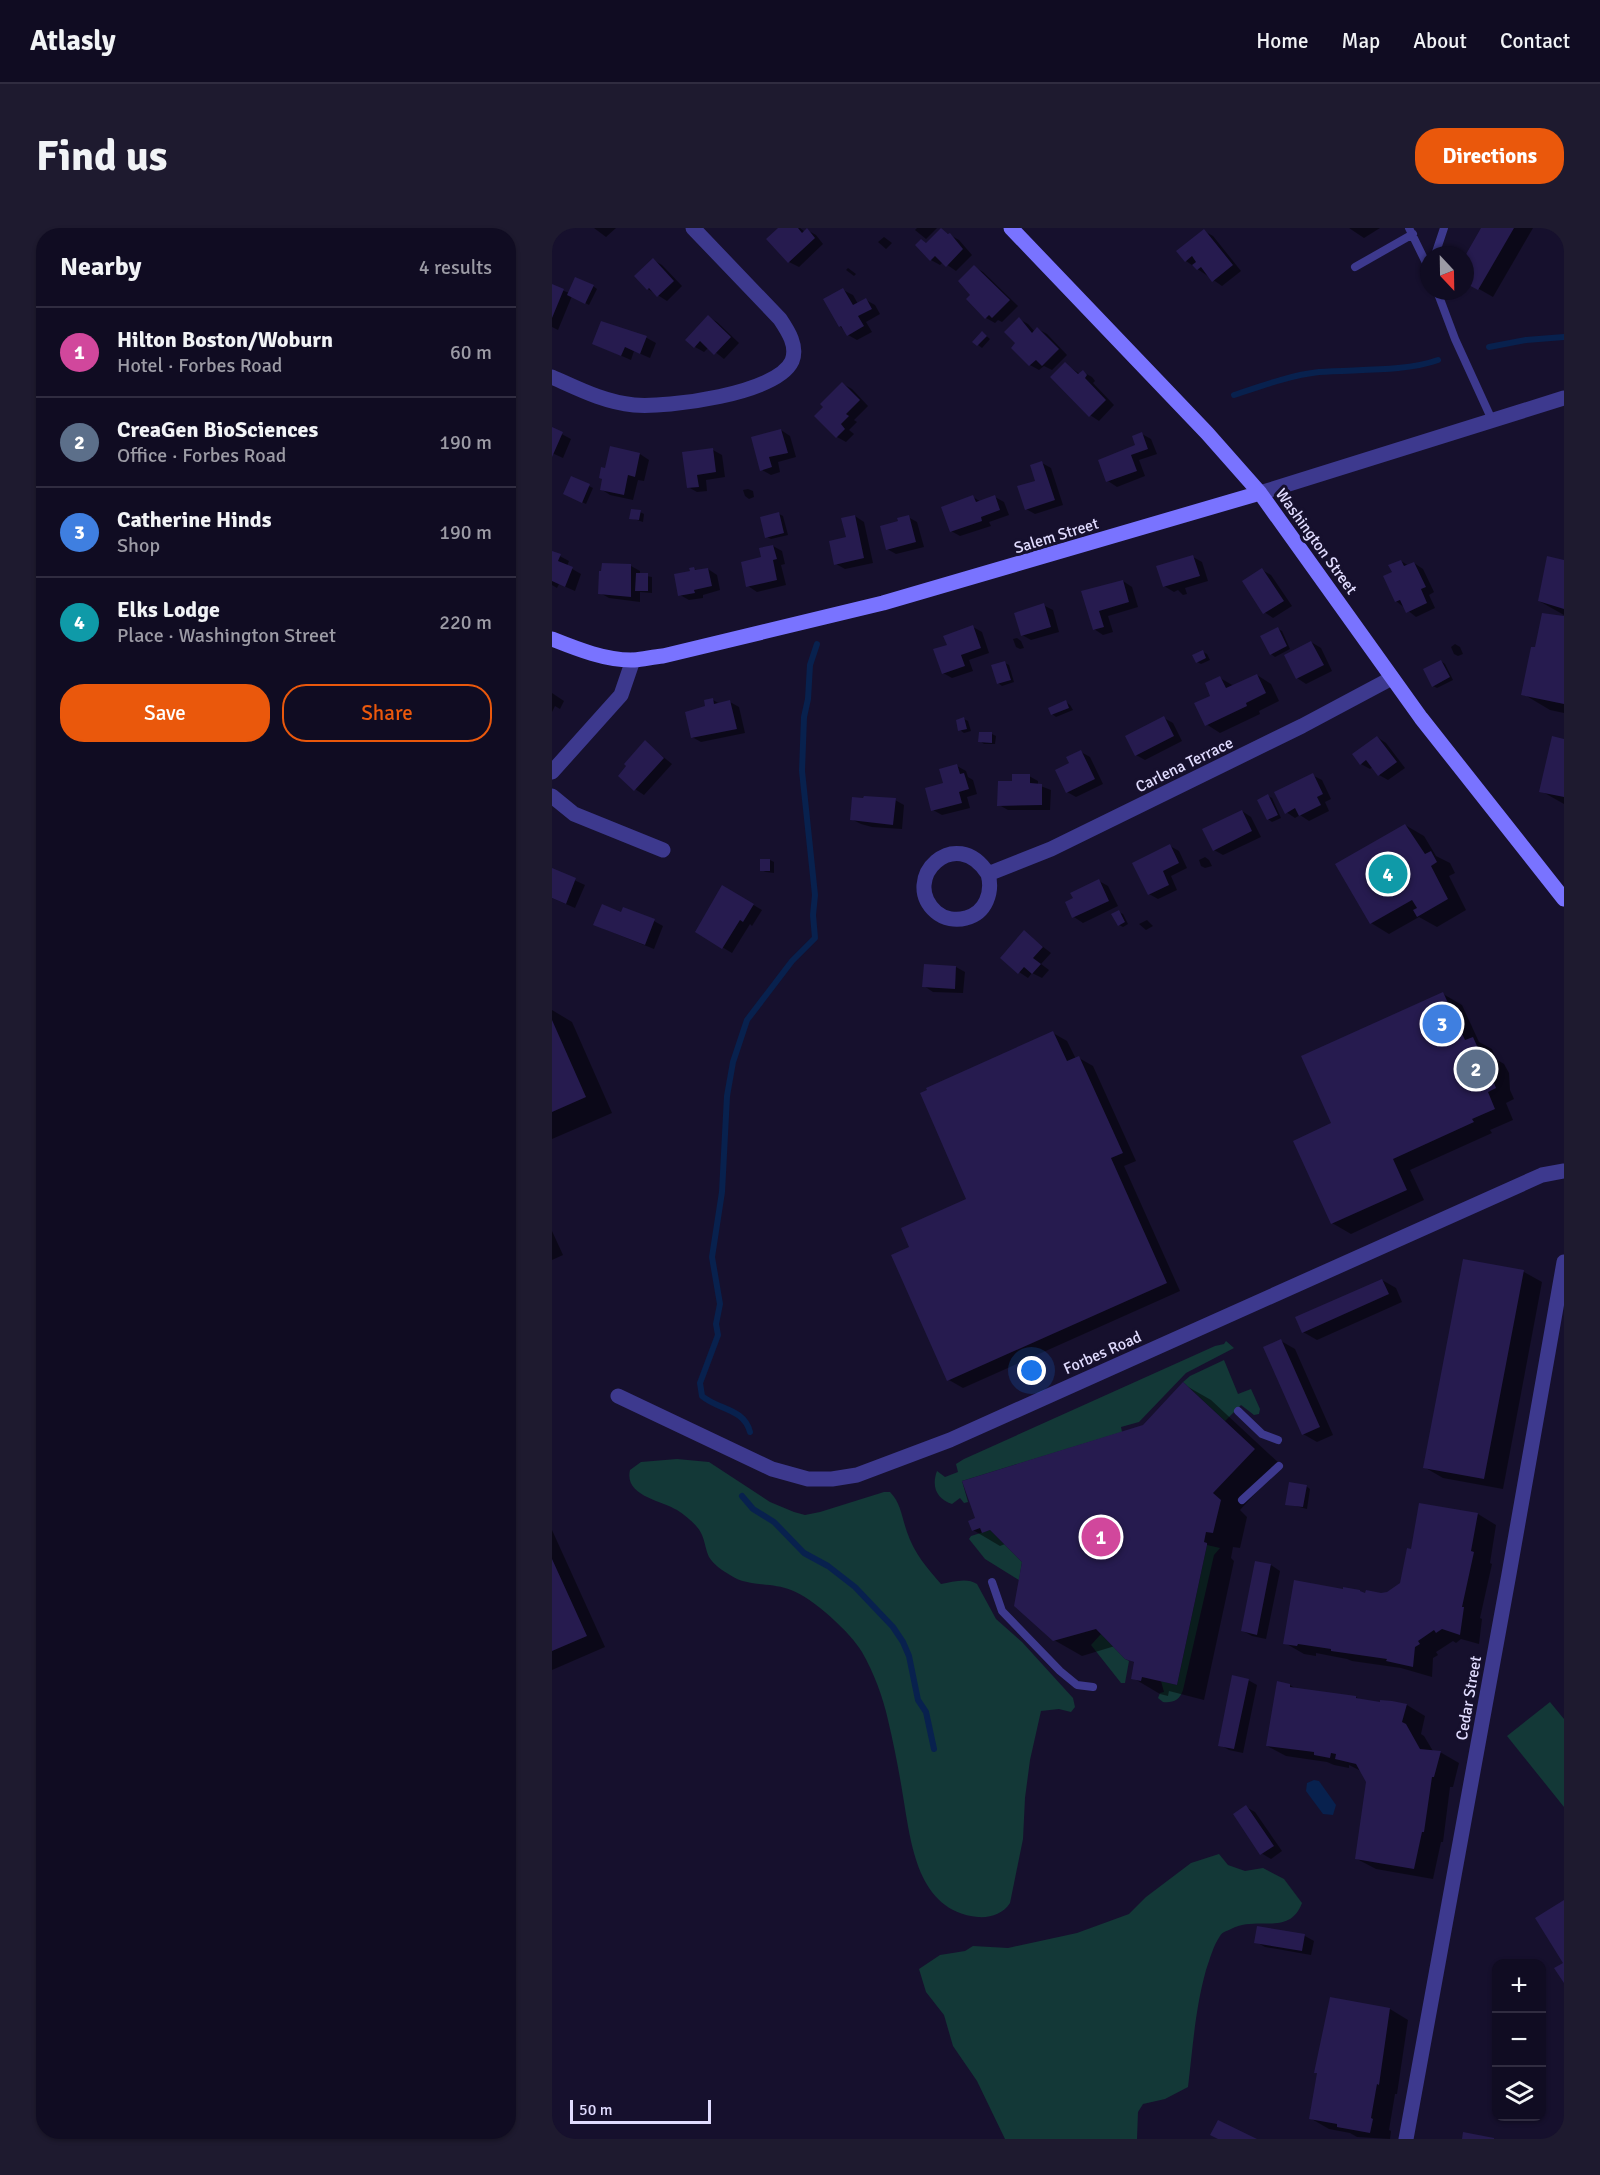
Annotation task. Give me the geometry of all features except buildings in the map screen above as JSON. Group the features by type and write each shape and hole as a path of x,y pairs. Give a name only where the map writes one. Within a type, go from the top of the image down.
{"main road":[{"name":"Washington Street","path":"1011,228 1207,433 1260,493 1392,678 1564,899"},
{"name":"Salem Street","path":"552,639 596,654 633,660 698,648 883,603 1260,493"}],"street":[{"path":"552,377 610,401 634,405 669,405 739,390 769,381 784,371 793,356 790,335 780,319 693,228"},
{"name":"Salem Street","path":"1260,493 1564,398"},
{"path":"552,772 621,694 633,660"},
{"name":"Carlena Terrace","path":"988,874 1060,845 1302,726 1392,678"},
{"path":"552,796 574,814 663,850"},
{"path":"955,853 968,855 981,864 988,874 990,894 984,906 976,914 967,918 956,920 940,916 925,895 924,887 928,871 938,859 946,855 955,853"},
{"name":"Forbes Road","path":"618,1396 785,1474 821,1479 856,1475 950,1440 1542,1175 1564,1171"},
{"name":"Cedar Street","path":"1406,2139 1564,1262"}],"lane":[{"path":"1438,246 1444,228"},
{"path":"1355,267 1411,231 1420,250"},
{"path":"1440,300 1455,339 1492,420"},
{"path":"1238,1411 1262,1434 1278,1440"},
{"path":"1242,1500 1279,1466"},
{"path":"992,1582 1002,1611 1060,1671 1077,1685 1093,1687"}],"green space":[{"path":"1226,1341 1234,1348 1186,1373 1139,1422 1121,1427 1122,1432 962,1481 968,1502 964,1503 960,1498 952,1504 939,1496 935,1487 937,1471 945,1477 958,1472 956,1464 964,1459 1215,1346 1224,1344"},
{"path":"1224,1360 1238,1394 1251,1389 1260,1409 1259,1414 1254,1415 1241,1405 1225,1421 1183,1382 1190,1376"},
{"path":"677,1459 709,1462 770,1502 805,1515 890,1492 899,1506 913,1547 941,1584 964,1580 977,1584 996,1619 1022,1642 1073,1698 1075,1707 1071,1712 1059,1709 1041,1711 1030,1760 1023,1839 1010,1903 1004,1910 996,1915 983,1917 958,1912 942,1902 930,1888 921,1872 914,1853 884,1703 857,1644 830,1616 800,1594 784,1588 737,1579 724,1571 709,1557 702,1535 691,1521 670,1506 645,1496 633,1486 630,1470 641,1462"},
{"path":"990,1530 1022,1562 1019,1580 985,1559 969,1539 971,1536"},
{"path":"1207,1545 1220,1548 1214,1555 1183,1690 1176,1700 1163,1702 1158,1698 1160,1693 1164,1692 1161,1681 1177,1685"},
{"path":"1101,1634 1129,1661 1125,1683 1121,1683 1091,1645"},
{"path":"1550,1702 1564,1719 1564,1807 1507,1736"},
{"path":"1219,1854 1228,1865 1245,1871 1263,1868 1284,1879 1302,1903 1289,1919 1272,1924 1241,1925 1221,1935 1206,1970 1199,1999 1188,2087 1165,2099 1143,2104 1138,2112 1137,2139 1005,2139 977,2081 953,2046 944,2015 926,1992 919,1969 940,1955 965,1951 973,1946 1008,1948 1077,1933 1129,1914 1146,1897 1191,1863"}],"water":[{"path":"1314,1780 1319,1781 1336,1805 1333,1815 1323,1814 1306,1791 1307,1783"}],"waterway":[{"path":"1489,347 1526,340 1564,337"},
{"path":"1234,395 1308,373 1411,367 1438,360"},
{"path":"750,1432 742,1418 702,1396 700,1383 718,1335 716,1324 720,1304 712,1257 722,1192 727,1096 733,1062 747,1020 792,961 815,938 813,915 815,895 802,771 804,717 808,699 810,665 817,644"},
{"path":"742,1496 753,1509 774,1522 804,1553 828,1566 855,1587 893,1627 909,1656 918,1700 926,1712 934,1749"}],"place":[{"name":"Elks Lodge","path":"1388,874"},
{"name":"Catherine Hinds","path":"1442,1024"},
{"name":"CreaGen BioSciences","path":"1476,1069"},
{"name":"Hilton Boston/Woburn","path":"1101,1537"}]}
